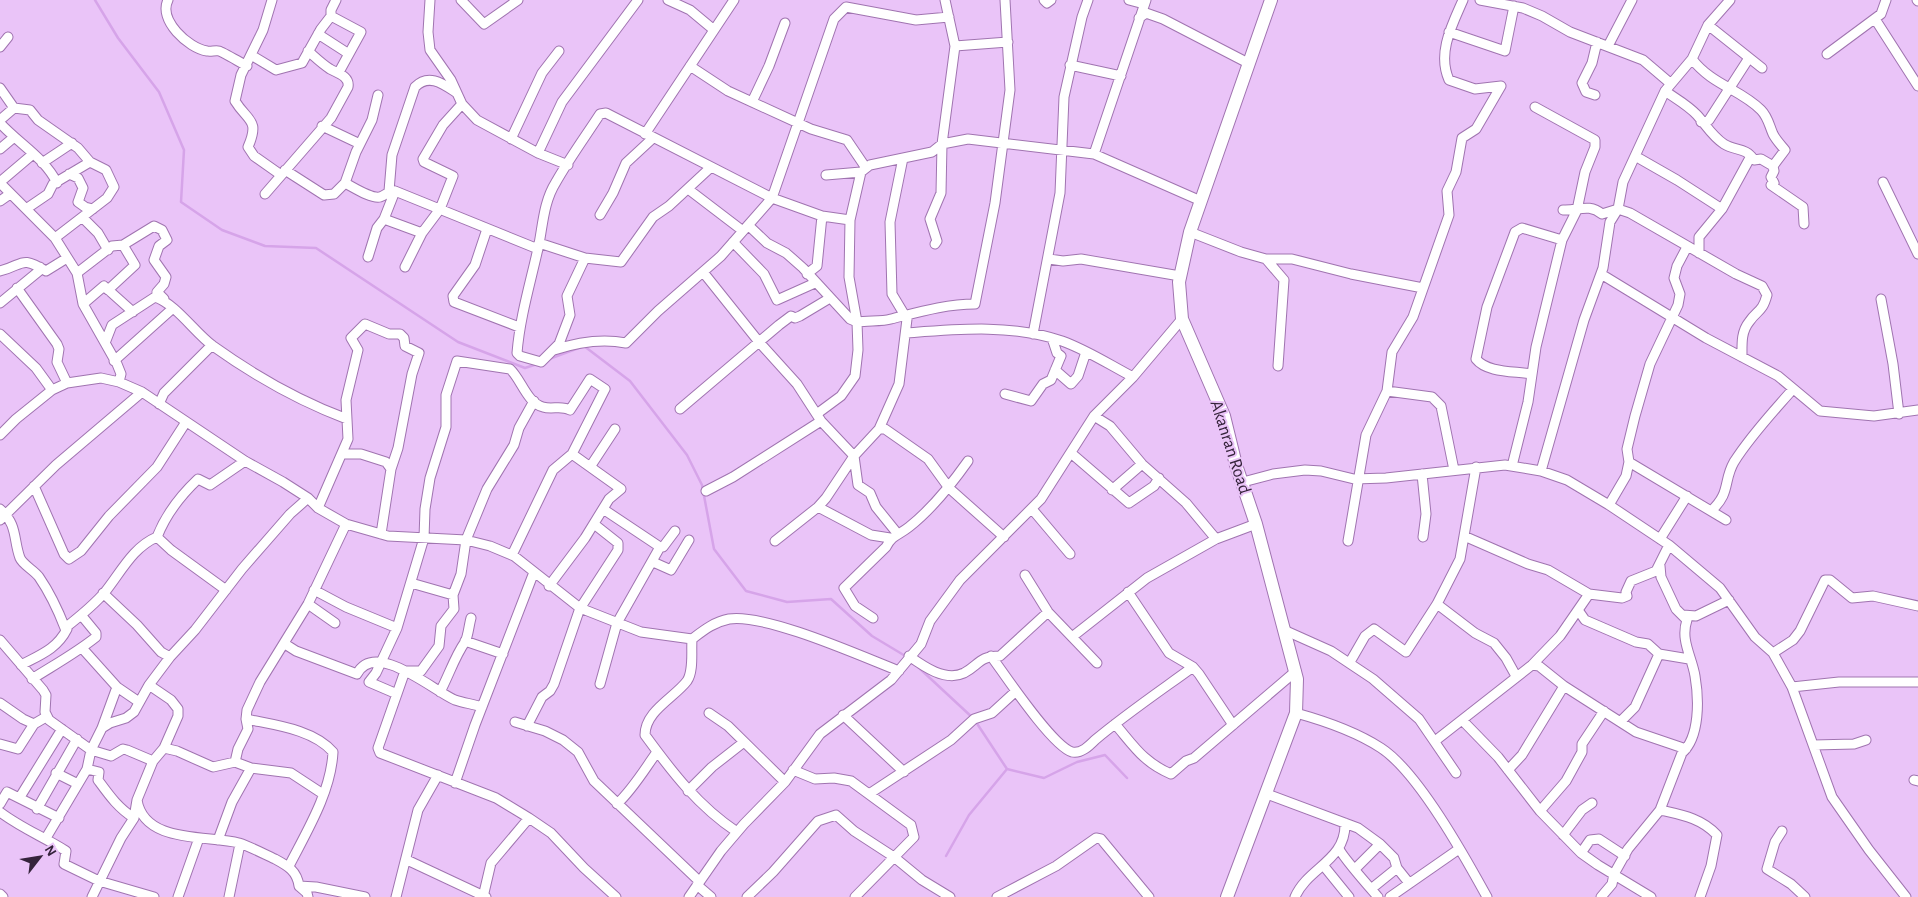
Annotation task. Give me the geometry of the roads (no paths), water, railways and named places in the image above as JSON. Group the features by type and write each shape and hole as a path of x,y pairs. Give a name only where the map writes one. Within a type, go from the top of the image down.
{"main road":[{"name":"Akanran Road","path":"1227,897 1296,713 1296,671 1256,524 1236,465 1224,416 1182,319 1180,276 1190,232 1270,0"}],"street":[{"path":"168,0 166,15 170,25 183,38 206,51 220,51 247,66"},
{"path":"272,0 263,30 241,75 235,100 253,122 254,129 248,147 254,156 324,195 334,194 345,183 360,144 372,120 378,95"},
{"path":"251,55 276,70 302,63 318,34 332,16 331,10 336,0"},
{"path":"430,0 428,32 430,50 451,80 462,104 477,120 538,153 568,165"},
{"path":"461,0 484,24 518,0"},
{"path":"538,153 562,102 638,0"},
{"path":"668,0 690,10 714,30"},
{"path":"600,215 613,193 626,163 649,136 690,66 734,0"},
{"path":"935,244 937,241 930,219 940,193 942,144 954,46 944,0"},
{"path":"688,189 767,243 786,253 850,319 857,322 871,319 889,320 904,315 975,304 984,264 1004,145 1010,90 1005,0"},
{"path":"1044,0 1047,3 1051,0"},
{"path":"1033,334 1060,193 1064,97 1070,65 1088,0"},
{"path":"1348,541 1366,435 1387,391 1392,352 1408,328 1449,215 1447,191 1456,172 1462,138 1476,129 1501,86 1475,89 1449,80 1445,58 1449,32 1463,0"},
{"path":"1480,0 1514,6 1532,12 1570,32 1643,60 1693,112 1708,131 1723,143 1731,147 1740,148 1754,160 1760,159 1773,166"},
{"path":"1608,46 1632,0"},
{"path":"1541,471 1584,320 1601,274 1610,222 1618,209 1623,182 1668,87 1692,59 1708,25 1730,0"},
{"path":"1827,54 1875,19 1880,14 1886,0"},
{"path":"1094,154 1139,18 1139,2"},
{"path":"1449,32 1505,51 1514,6"},
{"path":"554,350 577,342 611,340 626,343 658,311 703,272 772,198 796,123 834,19 839,11 846,7 916,20 949,17"},
{"path":"1139,18 1146,13 1163,19 1248,63"},
{"path":"332,16 361,32 339,72"},
{"path":"1875,19 1918,86"},
{"path":"752,102 769,66 785,22"},
{"path":"1708,25 1762,68"},
{"path":"318,34 349,54"},
{"path":"0,47 8,37"},
{"path":"954,46 1008,42"},
{"path":"1595,95 1586,92 1582,83 1592,63 1597,42"},
{"path":"264,194 331,118 348,87 347,80 339,72 330,69 308,51"},
{"path":"511,139 542,73 559,52"},
{"path":"1701,122 1708,120 1749,58"},
{"path":"1692,59 1700,69 1728,89 1749,100 1767,118 1774,136 1785,150 1773,166 1774,171 1771,178 1774,183 1771,185 1803,207 1804,224"},
{"path":"1070,65 1121,76"},
{"path":"690,66 728,91 796,123 847,140 864,170 850,220 849,277 857,322 858,350 855,376 841,396 819,417 733,477 706,491"},
{"path":"368,256 377,228 384,219 392,191 392,155 415,87 421,82 430,80 442,83 457,93"},
{"path":"0,88 14,108 30,110 38,120 72,143 90,162 106,170 114,187 107,198 56,238"},
{"path":"405,267 422,233 440,209 453,176 424,162 423,159 443,125 462,104"},
{"path":"1512,466 1528,402 1531,374 1562,240 1577,210 1585,172 1595,146 1595,140 1535,107"},
{"path":"14,108 0,122 13,138 42,162 53,174 57,183"},
{"path":"585,258 568,296 570,316 559,344 541,362 520,356 517,353 519,327 524,316 524,304 539,246 546,202 556,182 600,114 606,113 710,168 772,198 822,216 850,220"},
{"path":"322,126 360,144"},
{"path":"0,149 13,138"},
{"path":"826,175 864,170 880,162 932,152 942,144 968,139 1004,145 1094,154 1201,200"},
{"path":"42,162 72,143"},
{"path":"33,154 0,183 56,238 77,273 82,304 114,361 120,374 119,382"},
{"path":"1635,156 1722,209"},
{"path":"1699,253 1699,238 1722,209 1751,156"},
{"path":"775,541 818,507 854,456 879,429 899,384 907,333 907,319 892,294 890,222 903,158"},
{"path":"26,209 48,194 53,184 90,162"},
{"path":"345,183 375,197 392,191 487,229 539,246 585,258 621,262 654,217 710,168"},
{"path":"69,174 78,178 82,188 78,202 85,207 93,209"},
{"path":"1883,182 1918,254"},
{"path":"0,202 10,194"},
{"path":"1563,210 1577,210 1584,207 1594,208 1602,214 1618,209 1762,286 1766,290 1767,295 1762,310 1750,321 1742,335 1742,357"},
{"path":"807,274 817,266 822,216"},
{"path":"83,218 98,233 108,250"},
{"path":"384,219 422,233"},
{"path":"77,273 108,250 122,245 154,226 162,230 167,240 159,246 154,260 166,277 164,284 157,292 172,309 212,346 290,395 347,419"},
{"path":"1531,374 1489,368 1480,364 1476,359 1487,307 1515,232 1522,228 1562,240"},
{"path":"487,229 475,265 453,296 454,302 519,327"},
{"path":"1190,232 1241,252 1266,259 1292,259 1351,274 1423,288"},
{"path":"733,242 764,274 778,300 815,283"},
{"path":"108,290 135,265 122,245"},
{"path":"1609,506 1626,476 1629,462 1627,449 1650,364 1678,305 1680,294 1674,278 1677,266 1687,247"},
{"path":"0,271 22,261 46,271 67,258"},
{"path":"1049,258 1063,261 1081,259 1180,276"},
{"path":"1266,259 1284,280 1278,366"},
{"path":"0,303 39,271 40,267"},
{"path":"703,272 759,342 797,384 819,417 854,456 858,485 870,493 876,507 894,536"},
{"path":"1601,274 1671,318 1778,376 1820,411 1874,416 1918,410"},
{"path":"82,304 104,286 133,312"},
{"path":"17,288 57,344 59,349 57,362 67,383"},
{"path":"105,343 112,325 155,297 172,309"},
{"path":"680,409 792,316 795,318 800,316 830,298"},
{"path":"1881,299 1893,364 1899,414"},
{"path":"114,361 172,309"},
{"path":"688,897 737,832 785,782 820,734 843,715 865,702 899,671 921,644 930,621 960,580 1041,499 1094,416 1134,377 1182,319"},
{"path":"318,508 348,439 346,400 358,350 351,338 365,324 389,334 400,334 404,338 405,346 419,353 412,374 398,448 391,469 381,534"},
{"path":"907,333 994,328 1033,334 1052,338 1086,352 1134,377"},
{"path":"0,334 36,368 52,390"},
{"path":"1005,394 1031,401 1043,384 1051,380 1061,356 1057,353 1052,338"},
{"path":"159,404 164,394 212,346"},
{"path":"1055,370 1071,384 1078,376 1086,352"},
{"path":"397,694 369,682 397,628 424,538 425,509 430,478 446,427 446,396 457,361 510,369 534,401 544,408 564,407 570,410 590,379 604,388 572,454 552,470 512,555"},
{"path":"1,430 52,390 67,383 101,378 119,382 142,392 245,461 308,498 318,508 346,524 403,538 466,540 490,546 512,555 549,586 580,607 641,632 692,639 712,624 730,619 750,620 827,642 899,671"},
{"path":"1711,511 1720,502 1726,490 1732,466 1747,442 1793,388"},
{"path":"1387,391 1432,397 1442,406 1454,470"},
{"path":"21,665 52,649 60,642 67,629 54,599 37,574 20,559 16,537 2,515 92,436 102,424 142,392"},
{"path":"405,671 421,671 439,646 442,626 454,609 453,595 461,574 466,540 487,489 514,445 520,428 534,401"},
{"path":"1094,416 1110,426 1142,464 1186,503 1216,539"},
{"path":"34,486 64,554 69,559 81,551 109,516 157,467 186,422"},
{"path":"590,467 615,429"},
{"path":"879,429 885,429 919,451 928,459 949,488 1004,537"},
{"path":"1071,453 1129,503 1154,486 1159,478"},
{"path":"342,454 361,454 386,462 391,469"},
{"path":"549,586 594,524 609,499 620,489 572,454"},
{"path":"65,628 82,616 142,544 157,537 162,525 181,495 198,479 210,485 245,461"},
{"path":"873,618 855,606 844,588 886,547 894,536 908,528 949,488 968,461"},
{"path":"1629,462 1726,520"},
{"path":"1112,490 1142,464"},
{"path":"1243,482 1273,474 1305,470 1359,478 1422,474 1476,467 1512,466 1541,471 1567,480 1609,506 1669,545 1720,588 1755,637 1774,653 1792,687 1832,797 1906,897"},
{"path":"1350,662 1365,636 1374,629 1406,652 1437,604 1460,559 1476,467"},
{"path":"1422,474 1426,514 1423,537"},
{"path":"1660,539 1687,496"},
{"path":"102,728 110,723 126,718 134,712 149,685 170,657 290,514 308,498"},
{"path":"818,507 871,535 894,536"},
{"path":"1032,508 1070,554"},
{"path":"603,509 678,558"},
{"path":"235,762 238,749 248,729 246,719 260,682 308,604 346,524"},
{"path":"527,726 542,697 550,692 554,684 580,607 618,550 618,543 594,524"},
{"path":"1072,637 1147,578 1216,539 1256,524"},
{"path":"600,684 617,623 662,547 675,531"},
{"path":"1464,536 1564,578 1589,594 1622,598 1627,596 1626,592 1631,580 1636,577 1644,577 1660,566"},
{"path":"157,537 171,550 226,590"},
{"path":"653,562 671,570 689,540"},
{"path":"1601,897 1612,884 1614,874 1625,856 1660,810 1682,753 1686,749 1696,728 1696,677 1689,659 1683,631 1687,620 1676,609 1661,577 1660,566 1669,545"},
{"path":"455,783 482,706 534,572"},
{"path":"1025,575 1048,612 1097,663"},
{"path":"1774,653 1792,640 1800,631 1824,580 1830,580 1844,594 1852,598 1873,596 1918,606"},
{"path":"411,583 453,595"},
{"path":"314,590 346,607 397,628"},
{"path":"1128,592 1169,653 1193,667 1233,725"},
{"path":"103,593 137,625 161,652 170,657"},
{"path":"1434,741 1532,665 1560,636 1589,594"},
{"path":"1683,615 1696,616 1729,600"},
{"path":"308,604 335,623"},
{"path":"1437,604 1475,633 1494,643 1506,658 1516,676"},
{"path":"1578,610 1586,620 1636,642 1648,644 1659,654 1689,659"},
{"path":"908,658 929,671 950,675 965,672 976,662 992,656 1000,656 1048,612"},
{"path":"32,679 82,648 96,637 96,633 82,616"},
{"path":"440,692 458,657 459,647 465,641 471,618"},
{"path":"1284,630 1350,662 1374,679 1419,719 1456,773"},
{"path":"692,639 690,672 687,680 668,698 645,727 645,735 688,791 714,816 737,832"},
{"path":"0,640 46,695 46,717"},
{"path":"465,641 503,654"},
{"path":"285,644 296,651 357,674 365,665 380,662 414,674 455,700 482,706"},
{"path":"82,648 117,687 139,702"},
{"path":"1621,721 1635,707 1659,654"},
{"path":"992,656 1051,734 1066,749 1074,753 1083,750 1193,667"},
{"path":"1532,665 1539,666 1564,686 1636,732 1686,749"},
{"path":"405,671 378,748 380,753 496,798 529,818 551,833 584,868 616,897"},
{"path":"1115,724 1139,754 1153,766 1171,774 1233,725 1296,671"},
{"path":"1792,687 1839,682 1918,682"},
{"path":"92,897 121,838 134,818 137,800 153,762 164,748 178,716 178,709 171,700 149,685"},
{"path":"1508,770 1522,755 1564,686"},
{"path":"46,838 87,769 92,750 117,687"},
{"path":"869,794 951,740 974,718 992,713 1016,690"},
{"path":"0,703 23,719 34,724"},
{"path":"1540,811 1566,781 1582,752 1582,744 1604,711"},
{"path":"709,712 728,726 785,782"},
{"path":"1296,713 1352,732 1381,748 1398,761 1405,768 1459,849 1487,897"},
{"path":"843,715 904,772"},
{"path":"0,744 18,749 34,724 46,717"},
{"path":"46,717 92,750 111,756 123,749 153,762"},
{"path":"246,719 304,734 328,746 333,752 323,794 311,825 289,866"},
{"path":"1462,720 1508,770 1540,811 1581,853 1652,897"},
{"path":"515,722 557,737 578,752 594,781 711,897"},
{"path":"20,797 62,729"},
{"path":"37,809 77,739"},
{"path":"1814,745 1854,744 1866,740"},
{"path":"688,791 712,767 744,742"},
{"path":"164,748 177,751 213,766 235,762 251,768 290,773 323,794"},
{"path":"617,804 632,790 635,782 657,752"},
{"path":"218,840 232,802 251,768"},
{"path":"87,769 99,772 98,780 111,798 122,810 134,818"},
{"path":"793,770 815,779 834,778 851,781 911,825 914,836 855,897"},
{"path":"56,773 78,784"},
{"path":"396,897 407,860 418,810 438,775"},
{"path":"0,804 7,792 30,802 37,809 59,818"},
{"path":"1267,794 1358,828 1380,844 1394,858 1397,868 1409,883"},
{"path":"137,800 143,816 159,830 240,844 289,866 298,876 299,886 307,893 308,897"},
{"path":"1563,835 1582,810 1592,803"},
{"path":"1660,810 1696,819 1707,825 1716,835 1711,866 1700,897"},
{"path":"0,812 34,835 46,838 66,851 64,864 99,881 154,897"},
{"path":"747,897 773,872 818,821 836,815 854,832 894,857 922,880 950,897"},
{"path":"407,860 484,896 491,863 529,818"},
{"path":"1295,897 1301,884 1339,848 1345,838 1345,823"},
{"path":"1782,831 1775,842 1767,869 1791,884 1805,897"},
{"path":"178,897 199,838"},
{"path":"997,897 1056,866 1096,838 1101,839 1146,894 1135,897"},
{"path":"1581,853 1590,840 1599,839 1625,856"},
{"path":"229,897 240,844"},
{"path":"1356,868 1380,844"},
{"path":"1339,848 1345,859 1356,868 1378,897"},
{"path":"1390,897 1459,849"},
{"path":"1323,865 1349,897"},
{"path":"1371,889 1397,868"},
{"path":"299,886 316,887 366,897"},
{"path":"0,894 3,897"}],"waterway":[{"path":"95,0 118,38 159,92 184,150 181,202 222,230 265,246 316,248 458,342 525,368 537,364"},
{"path":"549,359 584,346 630,381 687,455 702,485 714,549 746,591 787,602 831,599 872,636 907,657"},
{"path":"918,667 974,719 1007,769 1044,778 1077,762 1105,755 1127,778"},
{"path":"946,856 969,815 1007,769"}]}
